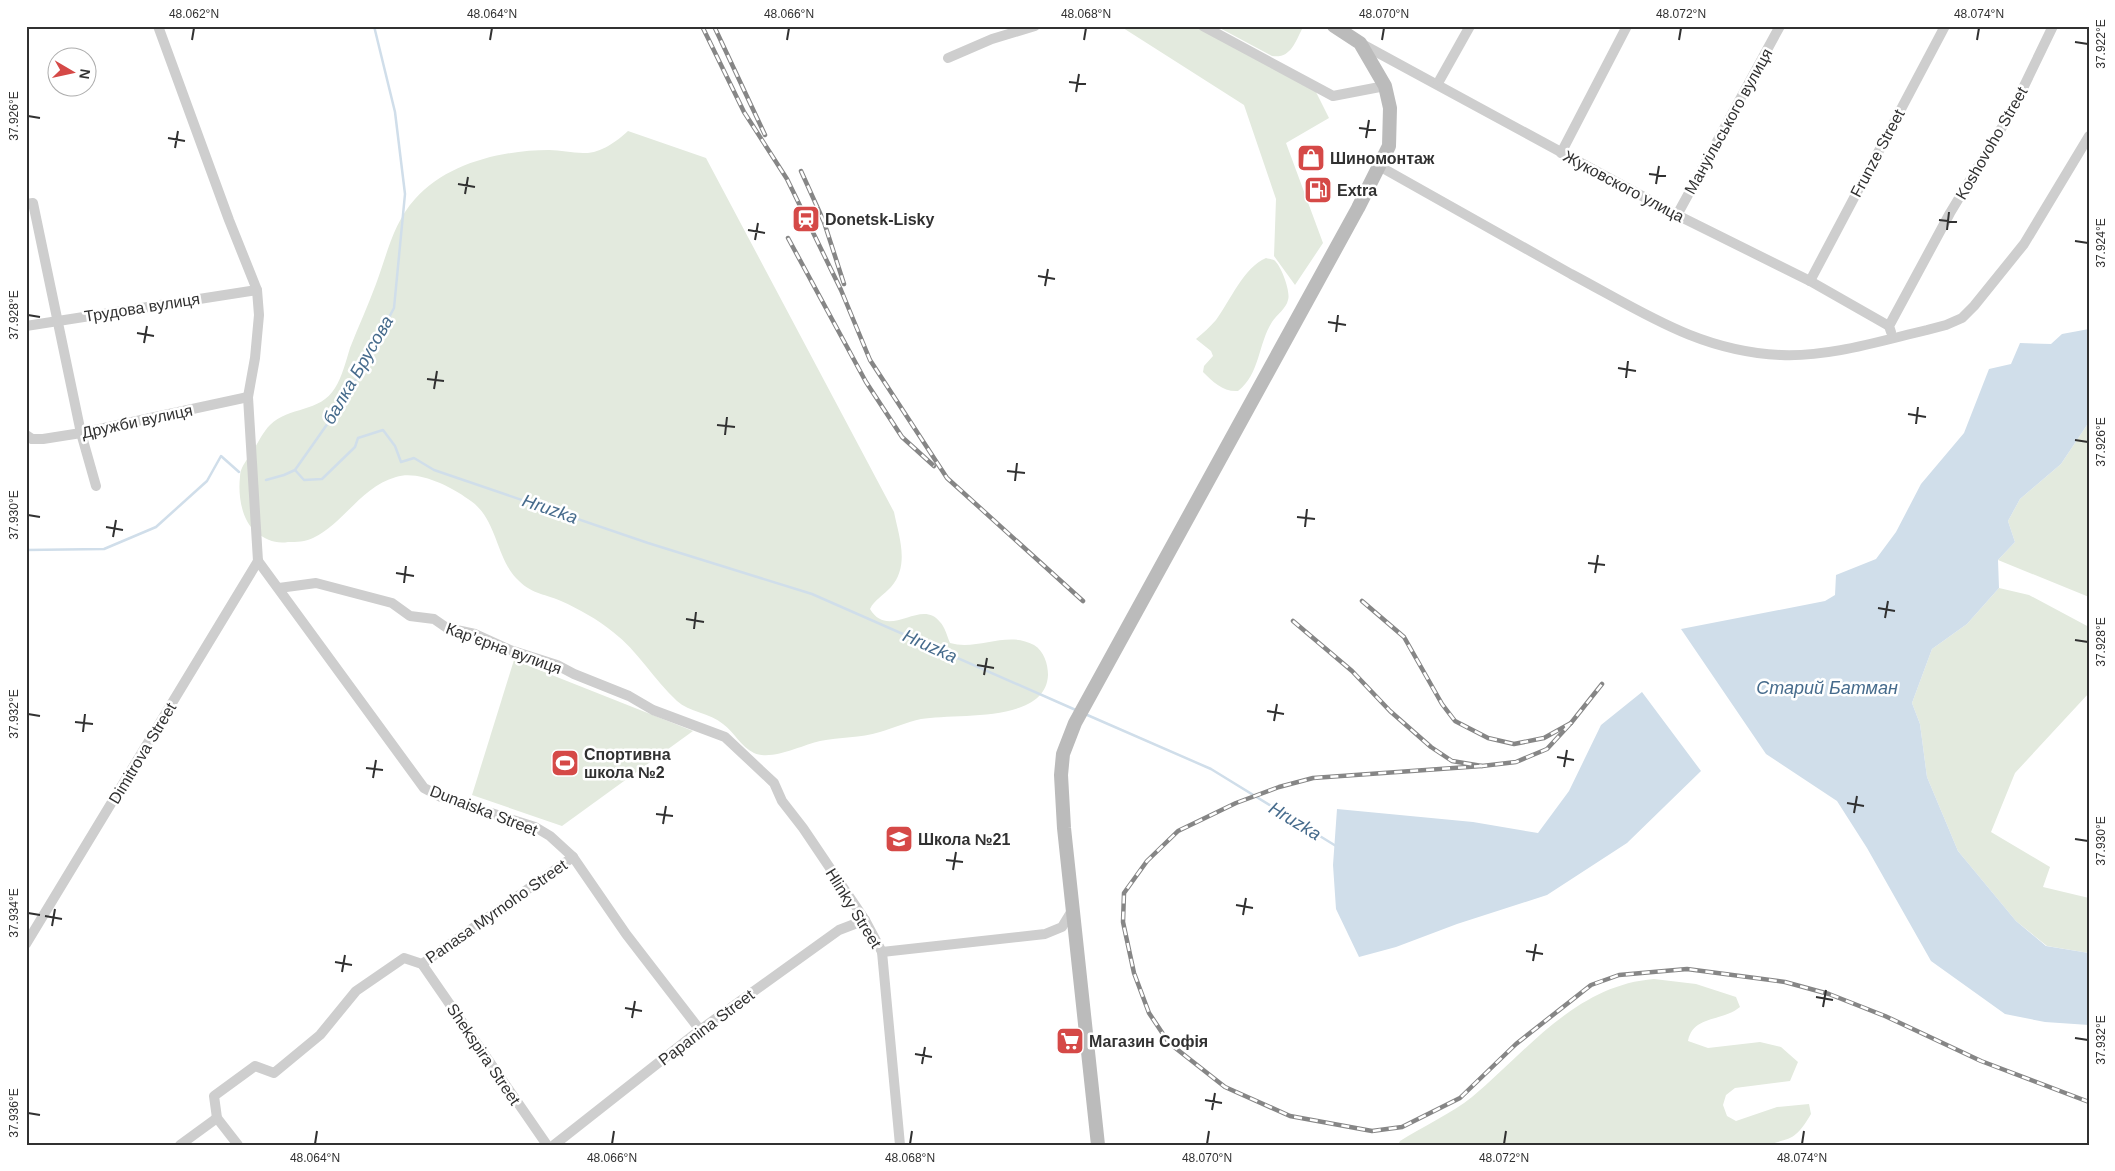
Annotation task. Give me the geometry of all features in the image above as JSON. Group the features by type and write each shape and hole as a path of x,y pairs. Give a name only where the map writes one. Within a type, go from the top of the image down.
{"street":[{"path":"158,26 229,220 257,290 258,332 248,397 258,561"},
{"path":"948,58 992,39 1035,26"},
{"path":"1203,26 1333,96 1385,86"},
{"path":"1098,1145 1060,775 1063,754 1076,724 1389,146 1390,108 1385,86 1360,43 1334,26"},
{"path":"1438,83 1470,26"},
{"path":"1562,153 1627,26"},
{"name":"Мануільського вулиця","path":"1677,215 1780,26"},
{"name":"Frunze Street","path":"1810,280 1944,26"},
{"name":"Koshovoho Street","path":"1889,326 1950,213 2013,109 2053,26"},
{"name":"Жуковского улица","path":"1360,43 1438,83 1677,215 1810,280 1889,326"},
{"path":"1379,166 1489,229 1677,331 1721,347 1781,355 1826,351 1893,338 1946,325 1962,318 2024,244 2089,136"},
{"path":"26,204 33,203 81,433 96,486"},
{"name":"Трудова вулиця","path":"26,326 257,290"},
{"path":"1889,326 1893,338"},
{"name":"Дружби вулиця","path":"26,435 32,439 43,439 81,433 248,397"},
{"name":"Dunaiska Street","path":"258,561 424,788 441,797 535,827 550,836 573,857 626,934 700,1030"},
{"name":"Dimitrova Street","path":"26,944 258,561"},
{"name":"Кар’єрна вулиця","path":"279,588 316,583 392,603 410,616 434,619 446,628 475,634 510,650 557,665 574,674 629,696 653,710 725,737"},
{"name":"Hlinky Street","path":"725,737 774,783 782,801 803,828 865,920 882,952 900,1145"},
{"name":"Panasa Myrnoho Street","path":"217,1118 214,1096 255,1066 274,1073 320,1035 356,991 404,958 422,964 573,857"},
{"path":"882,952 1045,934 1062,927 1073,908"},
{"name":"Papanina Street","path":"554,1145 700,1030 840,930 865,920"},
{"name":"Shekspira Street","path":"422,964 546,1145"},
{"path":"180,1145 217,1118 238,1145"}],"shaded area":[{"path":"1120,26 1197,26 1316,92 1329,118 1286,143 1323,243 1295,285 1274,256 1276,199 1244,105"},
{"path":"1216,26 1301,26 1302,29 1288,52 1283,55 1272,56"},
{"path":"628,131 706,158 894,512 902,551 900,570 891,587 870,609 878,618 886,621 895,621 924,614 932,616 942,624 950,643 971,645 1013,639 1034,645 1045,658 1048,675 1043,691 1032,702 1016,709 996,713 921,719 872,734 820,741 778,754 761,755 745,747 718,720 687,708 677,701 630,648 607,627 574,607 532,590 521,583 509,569 485,516 478,507 443,484 424,477 405,475 396,477 373,489 334,524 313,538 304,541 271,541 251,527 244,514 240,499 240,474 245,462 270,425 286,415 321,402 335,388 342,374 391,240 401,218 415,199 443,176 477,161 495,156 531,151 596,152"},
{"path":"1266,258 1274,260 1280,267 1287,285 1288,300 1267,331 1251,376 1238,391 1228,390 1215,383 1203,372 1204,366 1213,356 1211,351 1196,339 1216,320 1244,277 1258,262"},
{"path":"2089,422 2089,597 1998,560 2015,542 2008,521 2020,499 2061,464"},
{"path":"1999,588 2029,595 2089,627 2089,693 2015,773 1991,832 2050,867 2043,887 2089,898 2089,953 2047,946 2016,921 1958,851 1927,777 1920,724 1912,703 1932,649 1967,624"},
{"name":"Спортивна школа №2","path":"514,660 693,731 562,826 472,795"},
{"path":"1654,979 1696,984 1736,997 1740,1007 1733,1012 1702,1023 1691,1033 1688,1041 1708,1048 1760,1042 1781,1047 1798,1062 1790,1081 1735,1088 1726,1095 1723,1105 1727,1116 1736,1121 1777,1107 1809,1104 1811,1114 1797,1133 1788,1139 1766,1145 1398,1145 1400,1141 1472,1097 1554,1023 1577,1007 1600,994 1626,984"}],"water":[{"name":"Старий Батман","path":"2089,329 2089,422 2061,464 2020,499 2008,521 2015,542 1998,560 1999,588 1967,624 1932,649 1912,703 1920,724 1927,777 1958,851 2016,921 2046,946 2089,953 2089,1025 2045,1022 2005,1014 1931,961 1867,848 1837,801 1766,754 1681,629 1825,601 1835,595 1836,575 1876,559 1896,532 1921,484 1964,433 1989,369 2011,364 2020,343 2051,344 2062,334"},
{"path":"1642,692 1701,771 1627,843 1547,895 1457,924 1396,947 1359,957 1336,909 1333,865 1337,809 1473,822 1538,833 1569,791 1601,725"}],"waterway":[{"name":"балка Брусова","path":"295,470 347,396 394,308 405,194 395,112 374,26"},
{"name":"Hruzka","path":"266,480 295,470 304,480 322,479 355,447 358,438 383,430 395,446 401,462 414,458 434,470 648,543 812,594 1078,711"},
{"name":"Hruzka","path":"26,550 104,549 156,527 207,481 221,456 239,472"},
{"name":"Hruzka","path":"1085,714 1211,769 1336,846"}],"railway":[{"path":"702,26 744,112 787,179 841,290 870,360 947,478 1083,601"},
{"path":"714,26 765,135"},
{"path":"801,171 824,222 844,284"},
{"path":"788,238 866,382 902,437 934,466"},
{"path":"1362,601 1404,637 1442,704 1455,721 1488,738 1514,744 1544,738 1571,723 1602,684"},
{"path":"1293,621 1352,671 1390,711 1431,747 1452,761 1482,766 1516,762 1547,749 1571,723"},
{"path":"1482,766 1313,778 1279,787 1236,803 1178,831 1147,861 1124,893 1123,922 1134,973 1149,1013 1169,1043 1225,1087 1290,1116 1372,1131 1402,1127 1460,1098 1516,1044 1591,985 1619,975 1687,969 1785,982 1829,994 1885,1016 1981,1061 2089,1102"}],"place":[{"name":"Шиномонтаж","path":"1311,158"},
{"name":"Extra","path":"1318,190"},
{"name":"Donetsk-Lisky","path":"806,219"},
{"name":"Спортивна школа №2","path":"565,763"},
{"name":"Школа №21","path":"899,839"},
{"name":"Магазин Софія","path":"1070,1041"}]}
